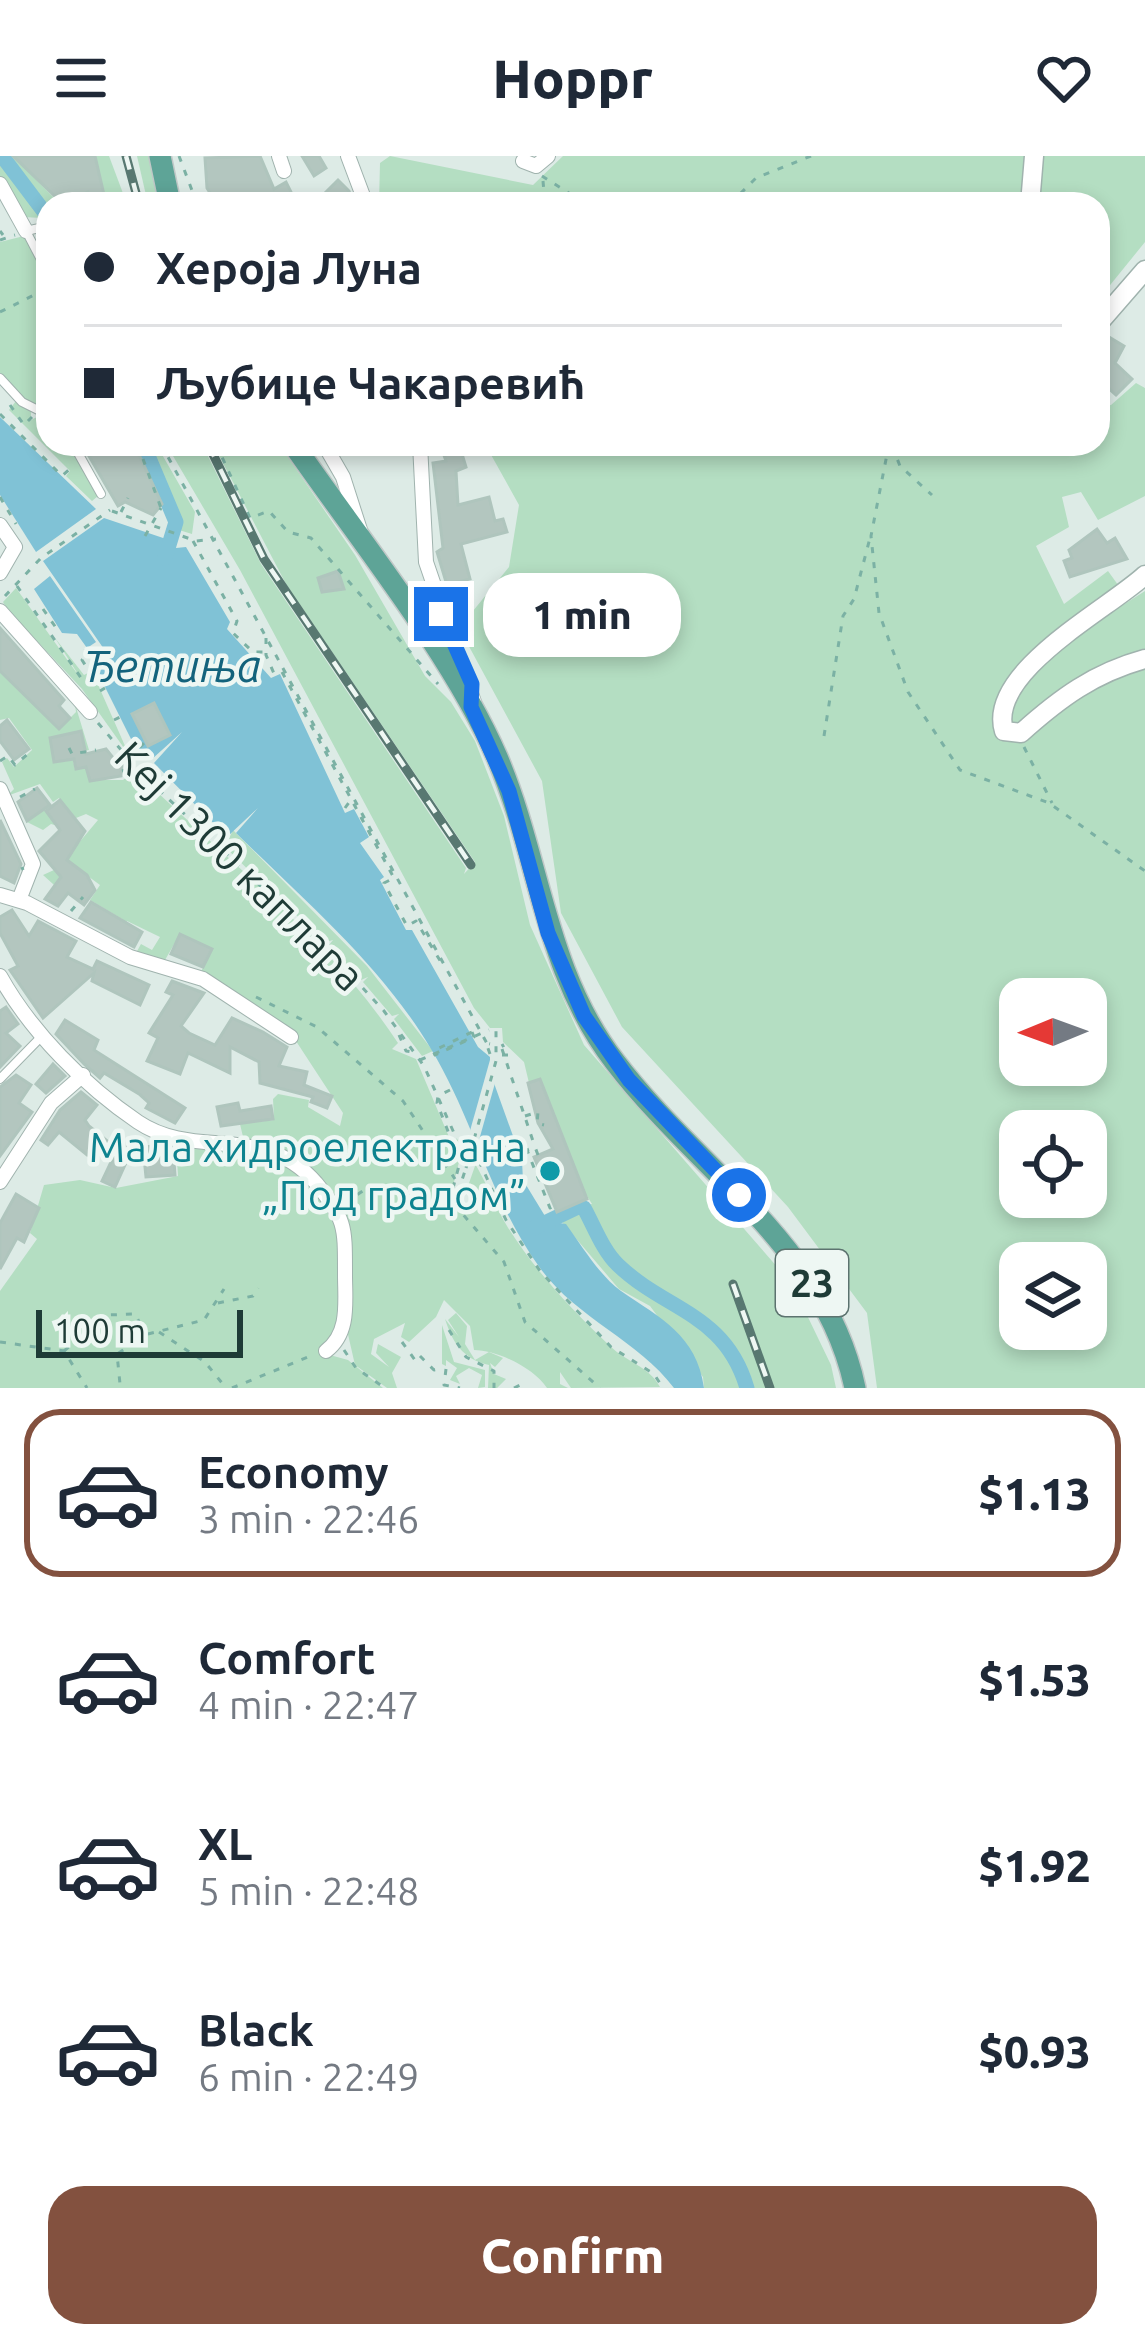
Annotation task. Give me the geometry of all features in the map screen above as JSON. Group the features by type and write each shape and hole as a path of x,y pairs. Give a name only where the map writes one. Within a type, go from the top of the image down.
{"main road":[{"path":"160,156 168,192"},
{"name":"23","path":"301,456 471,707 503,772 548,933 584,1016 629,1080 794,1258 835,1324 855,1388"}],"street":[{"path":"348,156 362,192"},
{"path":"1031,192 1034,156"},
{"path":"0,184 26,231"},
{"path":"1110,310 1145,270"},
{"path":"330,456 347,487 362,543"},
{"path":"421,456 426,562 449,637 472,684 471,707"},
{"path":"0,525 15,547 0,573"},
{"path":"1145,575 1036,661 1001,715 1004,730 1015,735 1076,688 1145,659"},
{"name":"Кеј 1300 каплара","path":"1,605 90,712"},
{"path":"0,789 33,864 19,900"},
{"path":"0,896 19,900 112,949 203,979 291,1037"},
{"path":"0,976 6,1002 138,1122 162,1134 286,1155 338,1207 344,1226 345,1299 332,1346"},
{"path":"0,1182 51,1103 83,1075"}],"lane":[{"path":"36,229 26,231 36,250"},
{"path":"0,378 36,409"},
{"path":"80,456 101,494"},
{"path":"0,1079 42,1036"}],"path":[{"path":"179,156 198,192"},
{"path":"742,192 756,178 793,158 811,156"},
{"path":"537,166 571,192"},
{"path":"0,312 36,294"},
{"path":"8,410 13,398"},
{"path":"34,413 24,425 4,406 0,413 36,450"},
{"path":"28,442 34,435"},
{"path":"42,456 62,476 69,470"},
{"path":"168,456 357,798 476,1033 489,1047"},
{"path":"222,456 250,518 269,511 289,532 308,536 445,691"},
{"path":"824,736 843,616 854,599 888,456"},
{"path":"895,456 932,495"},
{"path":"143,459 160,507 148,537"},
{"path":"0,497 18,522"},
{"path":"120,514 128,498"},
{"path":"1,605 37,562 108,507 177,536 194,541 216,539"},
{"path":"871,536 879,613 908,692 960,770 1052,805 1145,871"},
{"path":"194,541 212,584 237,621 234,633"},
{"path":"28,556 37,562"},
{"path":"15,584 83,680 91,674 82,660 87,652 108,648"},
{"path":"37,614 44,609 60,632 52,637"},
{"path":"228,627 254,652 265,652"},
{"path":"269,635 265,652 275,676"},
{"path":"282,672 394,878 383,881 408,928 416,921 440,969 446,967"},
{"name":"Кеј 1300 каплара","path":"90,712 126,763 325,946 391,1020 421,1060 457,1137 479,1161 506,1220 540,1271 611,1347 654,1374 663,1388"},
{"path":"1015,735 1052,805"},
{"path":"145,761 136,768 126,763 146,741"},
{"path":"69,748 72,754 96,750"},
{"path":"116,761 122,753"},
{"path":"0,761 8,756 15,765 26,754"},
{"path":"21,796 35,789"},
{"path":"346,808 357,798"},
{"path":"221,849 228,842"},
{"path":"264,890 272,882"},
{"path":"64,918 82,896"},
{"path":"292,916 298,909"},
{"path":"325,946 332,939"},
{"path":"359,983 368,976"},
{"path":"238,1000 251,996 277,1003 347,1051 408,1106 455,1179"},
{"path":"391,1020 398,1013"},
{"path":"421,1060 476,1033 496,1030 496,1061 454,1205 504,1262 525,1322 600,1388"},
{"path":"400,1031 401,1046 414,1052"},
{"path":"504,1051 538,1155"},
{"path":"450,1090 438,1096 460,1162 453,1188 476,1197"},
{"path":"524,1117 538,1112 538,1123 544,1125"},
{"path":"535,1147 527,1150 550,1208 554,1207"},
{"path":"338,1207 370,1186"},
{"path":"216,1302 253,1296 258,1288"},
{"path":"120,1384 118,1354 158,1330 204,1320 224,1289"},
{"path":"0,1342 64,1351 107,1315 122,1311 135,1314 146,1335"},
{"path":"158,1330 205,1362 229,1388 332,1346 385,1388"},
{"path":"449,1330 466,1358 494,1371 494,1388"},
{"path":"402,1342 415,1360 419,1355 436,1371 447,1370 444,1384 460,1388"},
{"path":"64,1351 87,1388"},
{"path":"514,1388 520,1385"}],"green space":[{"path":"7,156 13,156 48,192 36,196"},
{"path":"96,156 109,156 122,192 102,192"},
{"path":"137,156 149,156 156,192 145,192"},
{"path":"390,156 533,185 563,156 1145,156 1145,242 1110,285 1110,192 379,192 380,163"},
{"path":"0,158 36,208 36,218 22,217 0,176"},
{"path":"24,236 36,258 36,405 0,373 0,242"},
{"path":"1136,383 1145,388 1145,496 1098,520 1081,492 1062,497 1069,527 1036,546 1064,604 1108,571 1121,589 1079,633 1145,591 1145,1388 877,1388 867,1313 788,1207 622,1027 561,913 542,781 459,628 509,567 519,505 492,456 1110,456 1110,405"},
{"path":"16,401 31,411 31,420 36,418 36,437 9,410"},
{"path":"55,456 76,456 98,496 92,501 66,476 70,471"},
{"path":"154,456 163,456 195,512 192,534 179,530 172,495"},
{"path":"173,456 208,456 261,564 466,868 464,874 475,862 286,584 219,456 287,456 355,555 425,676 451,702 475,741 504,816 530,925 584,1045 792,1284 831,1365 836,1388 753,1388 743,1363 714,1327 640,1278 611,1250 587,1205 592,1204 578,1182 540,1079 529,1083 524,1062 503,1042 502,1028 490,1028 474,1008 240,570"},
{"path":"16,588 81,679 55,638 84,675 92,671 129,755 82,689 8,610 3,602"},
{"path":"0,671 47,717 52,713 64,724 76,712 75,704 89,750 73,753 80,732 50,737 54,763 73,760 75,769 86,768 91,780 123,780 135,771 309,935 398,1043 392,1049 416,1059 459,1162 448,1206 468,1209 478,1197 468,1186 475,1166 462,1162 456,1138 478,1170 507,1226 542,1274 610,1346 650,1374 660,1387 571,1388 560,1372 560,1384 568,1388 547,1388 514,1362 474,1350 470,1326 444,1300 436,1317 409,1342 401,1337 405,1323 374,1339 371,1354 389,1367 376,1353 378,1344 401,1357 392,1373 397,1388 387,1388 355,1365 347,1330 344,1209 296,1157 244,1141 240,1124 274,1120 273,1099 278,1094 309,1100 308,1107 340,1126 343,1113 294,1038 201,972 211,949 180,934 165,960 136,953 141,944 152,950 160,937 127,921 121,931 116,928 122,919 90,900 100,885 77,868 63,893 43,875 54,870 61,875 61,864 98,820 86,814 76,818 69,829 51,824 43,830 27,822 44,809 53,819 66,808 59,798 53,802 40,784 7,796 14,789 2,762 7,758 14,767 32,750 9,718 0,720"},
{"path":"233,830 367,966 433,1051 422,1056 394,1019 399,1014 392,1016 363,982 368,977 361,980 329,945 333,940 326,942 295,914 298,909 293,912 268,888 272,882 265,886 225,847"},
{"path":"176,1142 277,1154 339,1215 340,1324 319,1352 348,1360 383,1388 0,1388 0,1291 37,1239 30,1233 44,1185 80,1180 116,1188 178,1176"},
{"path":"580,1210 612,1265 721,1345 743,1388 704,1388 703,1377 650,1306 619,1289 562,1222"},
{"path":"456,1313 467,1326 465,1344 475,1360 455,1342 448,1327 445,1319 459,1337 448,1320"},
{"path":"442,1325 454,1362 485,1370 485,1387 478,1388 482,1375 469,1368 456,1376 460,1384 450,1380 457,1368 446,1360 446,1366 442,1364"},
{"path":"489,1352 503,1358 495,1367 490,1363 494,1374 506,1379 497,1388 488,1388 489,1365 475,1360"}],"water":[{"name":"Ђетиња","path":"0,417 96,509 36,552 0,495"},
{"name":"Ђетиња","path":"104,518 172,541 176,548 186,547 230,622 227,629 271,678 280,674 345,813 354,809 369,837 360,843 384,877 380,880 406,930 412,930 478,1047 490,1057 490,1072 522,1161 523,1180 548,1221 566,1224 613,1284 685,1341 704,1388 674,1388 643,1356 571,1301 540,1268 508,1215 446,1076 411,1019 341,935 236,833 258,808 227,837 154,763 182,732 152,759 148,751 139,755 94,665 106,652 43,561"},
{"path":"50,576 96,642 87,648 77,634 62,633 34,589"}],"pier":[{"path":"490,1060 496,1062 497,1076 474,1158 466,1145"}],"building":[{"path":"13,156 95,156 103,192 50,192"},
{"path":"260,156 274,189 286,182 291,192 210,192 205,158"},
{"path":"302,156 319,156 326,168 314,176"},
{"path":"338,180 349,192 326,192"},
{"path":"1110,338 1124,346 1115,363 1132,379 1116,395 1110,390"},
{"path":"89,456 140,456 162,504 153,515 125,502 118,506"},
{"path":"444,456 463,456 466,467 456,471 458,505 489,497 495,521 503,519 507,532 461,544 470,579 458,582 465,610 455,612 437,552 443,548 433,463 446,461"},
{"path":"1097,529 1107,543 1115,538 1127,559 1070,577 1064,561 1072,558 1069,550"},
{"path":"338,571 344,589 322,592 318,578"},
{"path":"0,628 64,700 59,706 70,718 59,729 0,671"},
{"path":"154,703 170,735 148,746 132,714"},
{"path":"7,720 29,749 14,760 0,741 0,726"},
{"path":"81,731 86,754 106,749 114,759 123,758 121,776 90,781 86,767 76,769 74,759 54,762 50,738"},
{"path":"37,788 50,805 27,821 18,802"},
{"path":"60,800 85,831 67,860 87,875 95,890 84,905 68,893 58,906 45,899 61,877 39,851 60,830 46,811"},
{"path":"0,820 21,864 14,883 0,876"},
{"path":"91,902 142,932 134,947 80,918"},
{"path":"12,910 29,936 38,921 76,941 67,957 93,969 97,961 149,985 140,1005 92,981 94,973 43,1018 10,970 18,966 0,933 0,917"},
{"path":"180,934 212,949 203,967 171,954"},
{"path":"172,981 204,993 181,1026 189,1033 215,1045 232,1018 263,1032 287,1047 279,1066 307,1072 304,1085 332,1096 327,1108 311,1102 313,1097 260,1083 259,1062 230,1047 230,1073 188,1053 180,1074 147,1061 158,1038 149,1033 173,995 166,992"},
{"path":"6,1007 18,1024 6,1033 20,1046 0,1067 0,1011"},
{"path":"65,1020 98,1040 94,1050 185,1108 175,1123 146,1108 149,1103 139,1094 104,1073 100,1078 84,1064 56,1034"},
{"path":"53,1064 65,1076 46,1093 36,1084"},
{"path":"16,1075 31,1085 19,1103 32,1112 0,1156 0,1087"},
{"path":"540,1079 587,1199 557,1212 534,1157 553,1149 538,1123 528,1083"},
{"path":"81,1092 97,1105 85,1120 89,1126 112,1145 116,1137 134,1145 115,1187 102,1181 112,1160 91,1150 87,1155 59,1132 48,1145 41,1140 60,1110"},
{"path":"238,1103 240,1111 271,1106 273,1119 221,1126 217,1107"},
{"path":"143,1147 173,1148 175,1175 146,1177"},
{"path":"16,1194 39,1208 24,1242 17,1238 0,1269 0,1223"}],"waterway":[{"path":"2,156 36,201"},
{"path":"148,456 176,522 165,558"},
{"path":"534,1228 578,1207"},
{"path":"584,1208 613,1259 636,1280 709,1328 737,1363 747,1388"}],"railway":[{"path":"126,156 136,192"},
{"path":"214,456 264,559 471,865"},
{"path":"733,1284 770,1388"}],"place":[{"name":"Мала хидроелектрана „Под градом”","path":"550,1171"}],"route":[{"path":"441,614 472,684 471,707 509,791 548,933 584,1016 629,1080 739,1195"}]}
